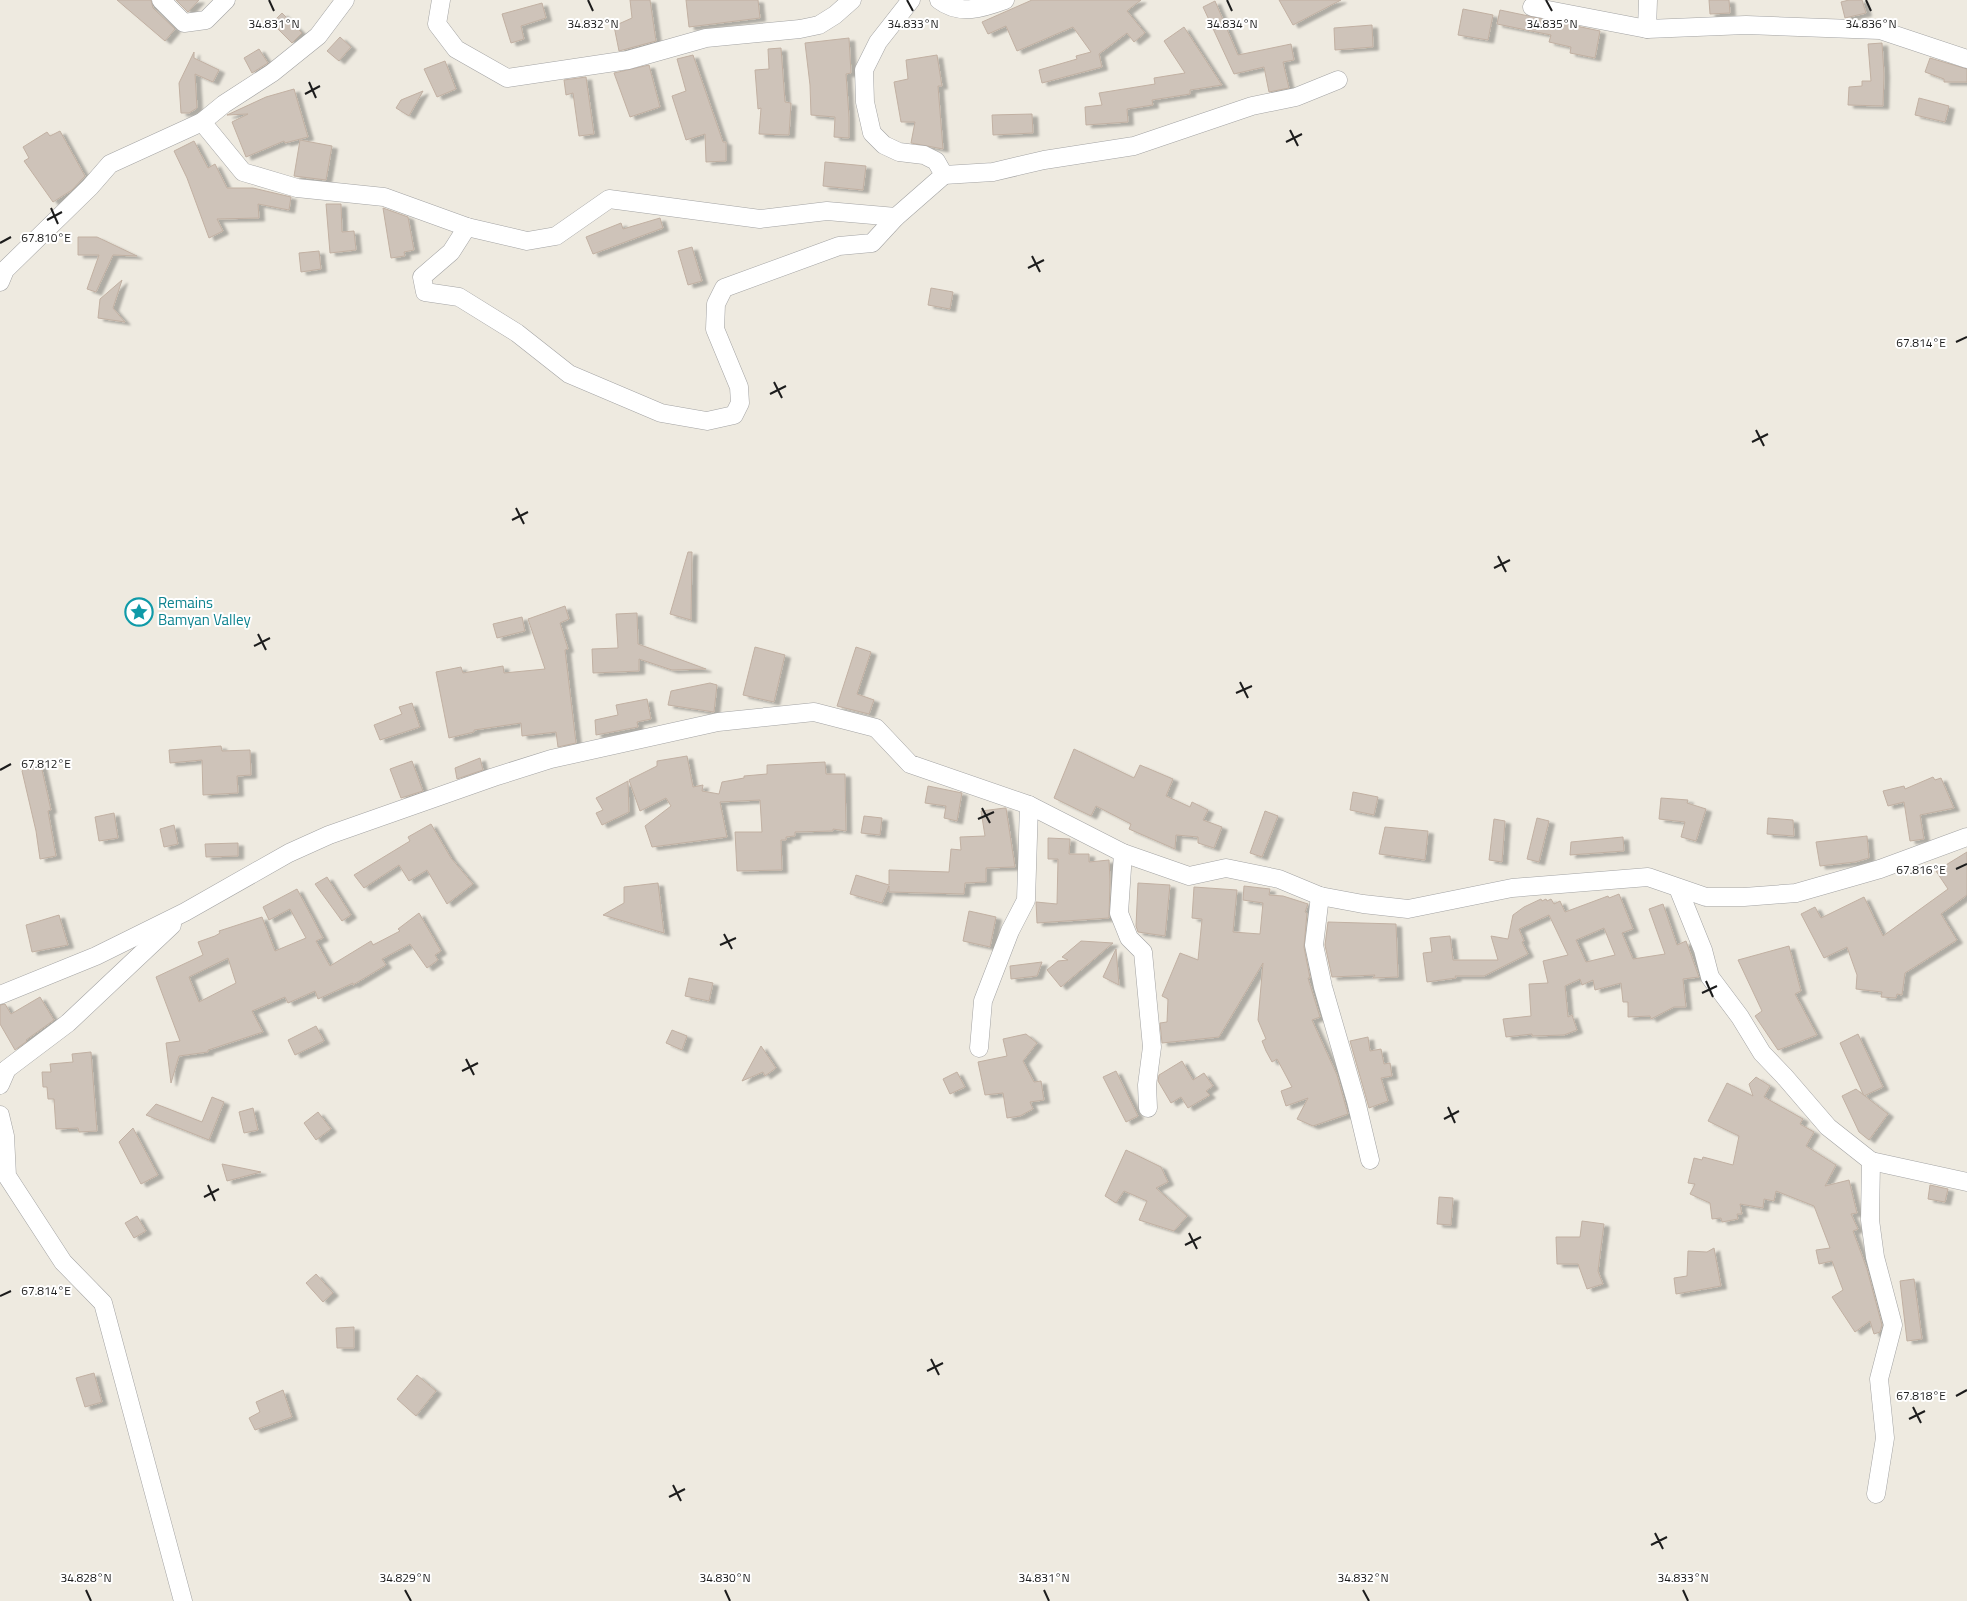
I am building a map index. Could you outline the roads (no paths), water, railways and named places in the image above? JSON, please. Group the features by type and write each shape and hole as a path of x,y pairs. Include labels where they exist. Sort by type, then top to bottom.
{"street":[{"path":"161,0 184,23 206,20 226,0"},
{"path":"0,282 5,270 90,187 110,164 202,122 224,104 272,73 318,36 345,0"},
{"path":"441,0 437,24 456,49 507,78 628,60 706,38 819,25 835,15 852,0"},
{"path":"911,0 878,42 864,70 865,102 872,133 884,145 899,152 924,155 936,161 944,176"},
{"path":"939,0 947,6 970,10 1005,0"},
{"path":"1647,29 1648,0"},
{"path":"1532,7 1647,29 1746,25 1880,30 1967,59"},
{"path":"467,227 451,252 422,277 425,292 459,297 517,333 568,374 661,413 707,421 734,415 740,403 739,387 716,329 716,304 724,288 839,246 872,243 896,217 944,176 994,172 1044,160 1134,146 1252,106 1296,97 1338,80"},
{"path":"202,122 243,172 297,188 384,196 467,227 527,241 556,236 609,199 760,219 827,211 896,217"},
{"path":"0,995 96,956 185,912 289,853 329,835 551,759 718,722 814,712 876,728 910,764 1029,805 1123,853 1189,876 1226,868 1279,879 1320,896 1363,904 1408,909 1512,888 1648,877 1706,896 1744,898 1796,893 1880,869 1967,837"},
{"path":"979,1048 983,1001 1010,931 1026,900 1029,805"},
{"path":"1123,853 1119,913 1130,938 1143,952 1152,1047 1147,1085 1148,1108"},
{"path":"1678,888 1703,950 1710,977 1740,1017 1762,1053 1828,1127 1871,1161 1967,1182"},
{"path":"1320,896 1314,945 1323,987 1356,1102 1370,1160"},
{"path":"0,1085 7,1069 68,1023 185,912"},
{"path":"0,1115 6,1136 7,1176 63,1262 104,1303 183,1601"},
{"path":"1871,1161 1870,1220 1875,1257 1893,1325 1879,1379 1885,1438 1876,1494"}],"place":[{"name":"Remains Bamyan Valley","path":"139,612"}]}
